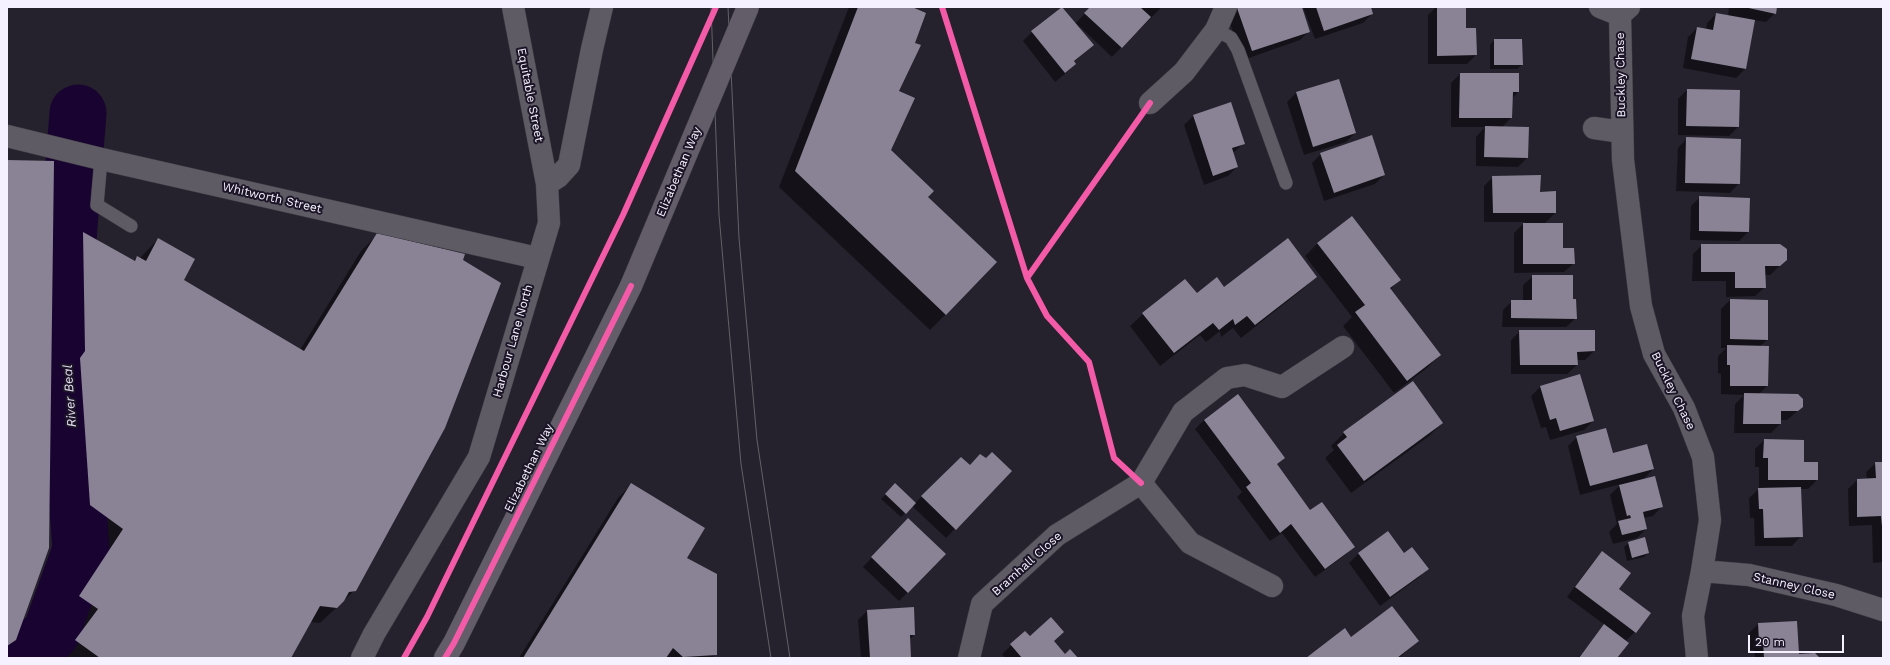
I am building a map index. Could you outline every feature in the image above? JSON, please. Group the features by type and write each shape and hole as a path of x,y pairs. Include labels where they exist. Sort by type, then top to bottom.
{"main road":[{"name":"Elizabethan Way","path":"445,658 454,643 631,286 748,7"}],"street":[{"name":"Equitable Street","path":"513,7 547,184"},
{"path":"547,184 558,177 569,165 602,7"},
{"path":"1150,103 1184,72 1216,30 1226,7"},
{"path":"1600,7 1624,11"},
{"name":"Buckley Chase","path":"1624,11 1623,160 1641,306 1654,354 1684,408 1703,457 1710,520 1693,616 1697,658"},
{"path":"1594,128 1622,132"},
{"name":"Whitworth Street","path":"7,136 96,158 537,258"},
{"name":"Harbour Lane North","path":"362,658 374,634 479,457 537,258 549,223 547,184"},
{"name":"Bramhall Close","path":"969,658 982,604 1058,535 1141,483 1183,412 1227,378 1245,375 1282,387 1343,347"},
{"path":"1141,483 1190,543 1272,586"},
{"name":"Stanney Close","path":"1702,571 1749,575 1836,595 1883,610"}],"lane":[{"path":"1216,30 1231,38 1238,50 1286,183"},
{"path":"96,158 97,206 131,226"}],"building":[{"path":"858,7 912,7 926,13 915,43 921,45 899,91 915,98 891,150 934,191 928,197 997,262 946,315 795,171"},
{"path":"1062,7 1094,45 1074,61 1076,64 1065,73 1031,31"},
{"path":"1090,7 1140,7 1151,17 1122,48 1084,13"},
{"path":"1302,7 1310,32 1252,51 1237,8"},
{"path":"1316,7 1371,7 1373,14 1324,31"},
{"path":"1437,7 1466,7 1466,28 1476,28 1477,55 1437,56"},
{"path":"1744,7 1777,7 1776,14"},
{"path":"1716,13 1755,20 1746,69 1691,59 1697,27 1713,30"},
{"path":"1494,39 1522,39 1523,65 1494,65"},
{"path":"1460,73 1519,73 1519,92 1513,92 1512,118 1459,118"},
{"path":"1339,79 1356,133 1313,147 1296,92"},
{"path":"1687,89 1740,90 1739,127 1686,126"},
{"path":"1231,102 1245,144 1232,148 1238,167 1213,176 1193,115"},
{"path":"1485,126 1529,127 1528,158 1484,157"},
{"path":"1372,135 1385,175 1334,193 1320,153"},
{"path":"1686,137 1741,139 1740,184 1685,183"},
{"path":"7,160 54,161 49,548 16,640 7,646"},
{"path":"1541,175 1540,192 1556,191 1556,213 1493,213 1492,176"},
{"path":"1699,196 1750,198 1749,232 1699,231"},
{"path":"1352,216 1401,280 1390,288 1441,355 1407,381 1355,312 1365,305 1317,243"},
{"path":"1523,223 1563,223 1563,248 1574,248 1575,264 1523,264"},
{"path":"83,232 135,261 137,256 146,261 158,238 195,259 184,280 304,351 377,233 465,254 463,260 501,283 445,428 356,591 349,592 344,601 337,608 320,606 291,658 100,658 75,640 98,609 79,596 123,529 90,505 80,358 85,351"},
{"path":"1288,238 1317,277 1255,325 1247,316 1235,325 1233,319 1219,330 1213,323 1174,353 1142,313 1185,279 1197,293 1217,277 1224,287"},
{"path":"1701,244 1780,244 1787,249 1787,260 1780,266 1765,266 1766,288 1735,288 1735,272 1701,272"},
{"path":"1532,275 1573,275 1573,299 1576,299 1577,319 1511,318 1511,300 1532,300"},
{"path":"1730,299 1768,300 1768,340 1730,339"},
{"path":"1519,330 1595,330 1595,351 1577,352 1578,365 1520,365"},
{"path":"1727,345 1769,346 1768,386 1730,386 1730,365 1727,365"},
{"path":"1580,374 1594,421 1560,431 1556,418 1550,420 1540,386"},
{"path":"1413,381 1443,423 1364,481 1337,445 1347,437 1343,432"},
{"path":"1744,393 1798,394 1803,399 1803,407 1798,411 1781,411 1781,424 1743,424"},
{"path":"1238,394 1285,458 1277,464 1310,510 1322,502 1355,547 1325,569 1291,524 1280,533 1246,487 1251,483 1204,420"},
{"path":"1606,428 1613,453 1647,444 1654,469 1590,486 1576,436"},
{"path":"1764,439 1804,440 1804,462 1818,462 1818,480 1768,480 1768,458 1763,458"},
{"path":"992,452 1012,471 956,530 921,496 961,457 970,465 980,454 986,458"},
{"path":"1875,462 1883,462 1883,537 1881,516 1857,517 1857,479 1876,478"},
{"path":"1655,476 1663,507 1643,512 1647,529 1622,535 1618,521 1631,518 1630,515 1627,516 1619,485"},
{"path":"631,483 705,528 687,558 717,574 717,655 683,657 673,648 666,658 523,658"},
{"path":"895,483 916,503 906,514 885,494"},
{"path":"1801,487 1803,537 1764,538 1763,509 1759,509 1758,488"},
{"path":"908,518 946,554 908,593 871,557"},
{"path":"1388,531 1404,553 1412,547 1429,569 1390,597 1358,553"},
{"path":"1645,537 1649,553 1632,558 1628,542"},
{"path":"1602,551 1631,573 1619,589 1651,613 1636,633 1575,587"},
{"path":"1392,606 1419,641 1397,658 1306,658 1345,628 1351,637"},
{"path":"914,607 915,635 910,635 911,658 870,658 867,610"},
{"path":"1051,617 1064,632 1054,641 1065,654 1070,649 1078,658 1022,658 1010,644 1025,631 1030,636"},
{"path":"1797,621 1799,654 1815,653 1820,658 1764,658 1763,641 1759,641 1758,623"},
{"path":"1604,624 1629,643 1617,658 1579,658"}],"waterway":[{"name":"River Beal","path":"19,658 36,647 51,633 81,550 63,303 78,113"}],"tram line":[{"path":"711,7 719,215 741,464 771,658"},
{"path":"728,7 739,238 757,440 790,658"}],"cycle path":[{"path":"404,658 427,617 623,215 716,7"},
{"path":"942,7 1027,278"},
{"path":"1141,483 1114,458 1089,362 1047,316 1027,278 1150,103"},
{"path":"445,658 454,643 631,286"}]}
